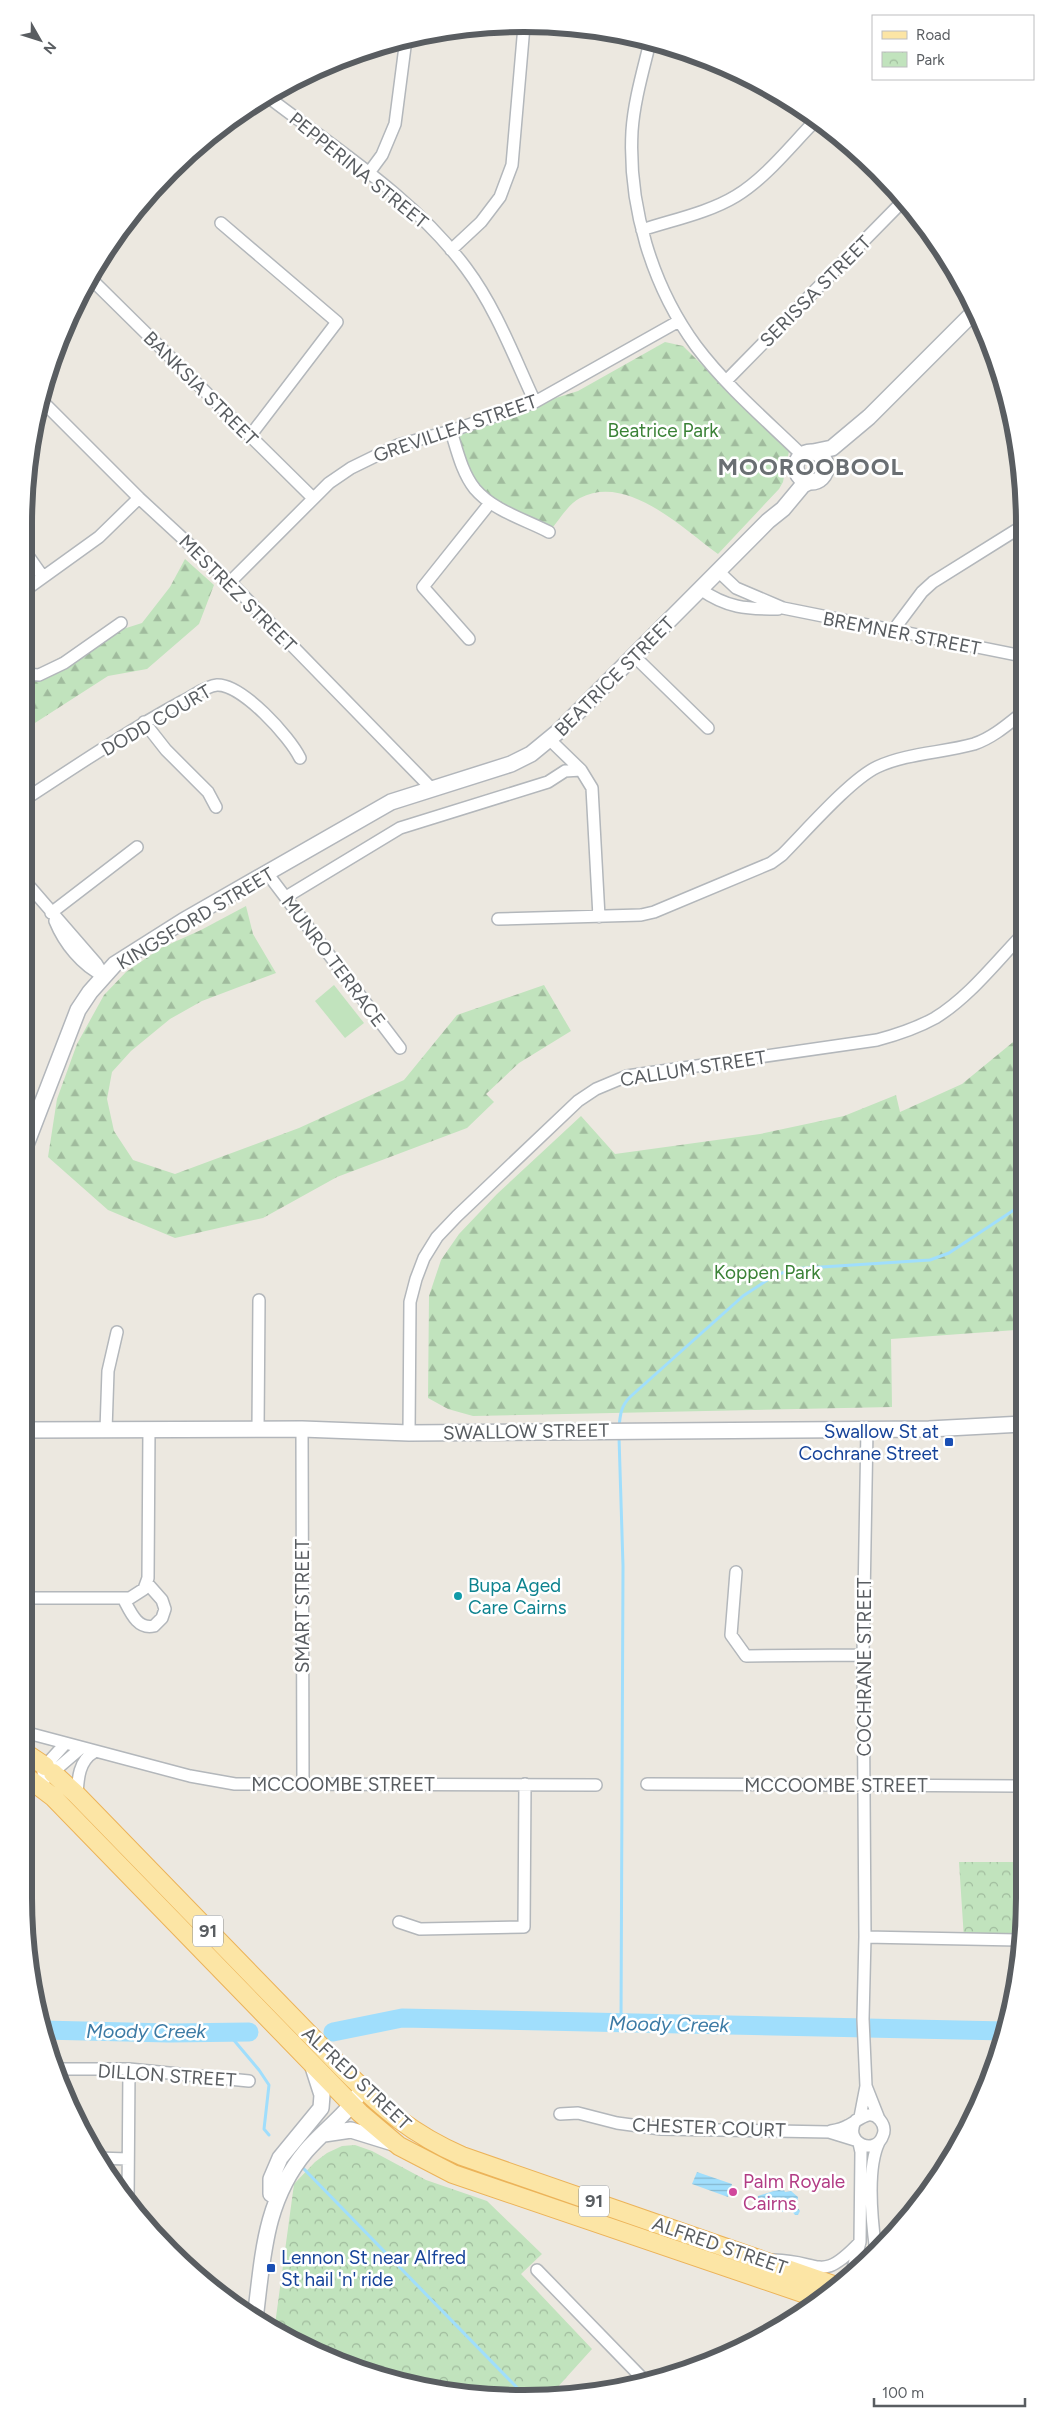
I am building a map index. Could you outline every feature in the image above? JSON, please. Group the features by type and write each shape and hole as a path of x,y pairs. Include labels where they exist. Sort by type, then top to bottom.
{"main road":[{"name":"91","path":"32,1758 49,1770"},
{"name":"ALFRED STREET","path":"49,1770 76,1794 362,2089 400,2122 424,2138 454,2153 830,2284"},
{"name":"91","path":"32,1781 38,1785"},
{"name":"ALFRED STREET","path":"38,1785 310,2059 350,2102 385,2136 399,2146 453,2174 813,2297"}],"street":[{"path":"452,250 480,222 500,197 512,166 523,32"},
{"path":"368,174 382,155 395,124 405,47"},
{"path":"648,48 641,77 632,131 635,195 642,230 651,259 679,321 697,347 726,381 804,458"},
{"name":"PEPPERINA STREET","path":"274,101 419,216 452,250 482,291 535,402"},
{"path":"642,230 718,205 735,196 766,170 811,125"},
{"name":"SERISSA STREET","path":"726,381 899,205"},
{"path":"221,223 337,322 250,436"},
{"name":"BANKSIA STREET","path":"95,284 313,498"},
{"path":"804,458 832,448 869,417 970,316"},
{"name":"GREVILLEA STREET","path":"230,582 329,483 372,456 535,402 679,321"},
{"name":"MESTREZ STREET","path":"47,407 140,498 230,582 432,789"},
{"path":"825,466 828,460 851,442 869,417"},
{"path":"451,431 467,476 474,488 490,503 549,532"},
{"path":"804,458 822,456 825,466"},
{"path":"804,458 802,479 811,481"},
{"name":"BEATRICE STREET","path":"768,521 786,494 804,458"},
{"name":"BEATRICE STREET","path":"432,789 511,764 531,754 550,740 768,521 783,509 803,485 820,478 825,466"},
{"path":"32,585 99,537 140,498"},
{"path":"469,639 423,587 490,503"},
{"path":"892,632 922,592 933,582 1016,530"},
{"path":"32,561 44,577"},
{"name":"BREMNER STREET","path":"718,571 736,588 783,608 892,632 1016,655"},
{"name":"BREMNER STREET","path":"700,589 725,604 744,608 783,608"},
{"path":"32,675 40,676 64,663 121,623"},
{"path":"634,656 708,728"},
{"name":"DODD COURT","path":"32,795 144,722 214,685 231,687 246,698 290,742 300,758"},
{"path":"498,919 599,917 654,912 759,869 782,855 859,779 876,768 897,759 975,744 992,736 1016,718"},
{"path":"144,722 166,750 208,792 216,807"},
{"path":"550,740 588,779 594,800 599,917"},
{"name":"KINGSFORD STREET","path":"286,897 400,828 548,782 565,771 580,770"},
{"name":"KINGSFORD STREET","path":"32,1128 69,1029 90,992 104,976 132,952 391,802 432,789"},
{"path":"51,913 136,847"},
{"name":"MUNRO TERRACE","path":"267,873 400,1048"},
{"path":"32,890 51,913 59,931 80,959 90,970 104,976"},
{"name":"CALLUM STREET","path":"409,1432 410,1302 424,1258 437,1237 457,1216 578,1102 596,1089 626,1076 852,1044 896,1035 950,1008 1016,941"},
{"path":"258,1300 258,1429"},
{"path":"106,1430 108,1371 117,1332"},
{"name":"SWALLOW STREET","path":"32,1430 302,1429 409,1432 641,1429 929,1429 1016,1424"},
{"path":"32,1598 122,1598 138,1594 147,1584 149,1429"},
{"name":"SMART STREET","path":"302,1429 303,1783"},
{"name":"COCHRANE STREET","path":"866,1429 863,1655 865,1937 863,2044 866,2086 879,2119"},
{"path":"736,1572 731,1635 746,1656 863,1655"},
{"path":"122,1598 139,1623 143,1626 154,1626 162,1618 165,1609 162,1600 147,1584"},
{"name":"MCCOOMBE STREET","path":"32,1734 94,1752 216,1782 235,1784 596,1785"},
{"path":"38,1785 65,1744"},
{"path":"49,1770 81,1748"},
{"path":"76,1794 81,1767 88,1755 94,1752"},
{"path":"399,1922 420,1929 524,1927 525,1784"},
{"name":"MCCOOMBE STREET","path":"648,1784 1016,1786"},
{"path":"865,1937 1014,1940"},
{"path":"256,2311 266,2215 273,2174 280,2158 321,2108 322,2095 310,2059"},
{"name":"DILLON STREET","path":"63,2069 129,2069 249,2081"},
{"path":"128,2190 129,2069"},
{"name":"COCHRANE STREET","path":"858,2118 866,2086"},
{"path":"266,2228 276,2201 294,2167 362,2089"},
{"path":"270,2194 291,2155 350,2102"},
{"name":"CHESTER COURT","path":"560,2114 578,2113 617,2123 661,2129 829,2132"},
{"path":"829,2132 850,2125 858,2118 870,2115 879,2119 884,2133 873,2155 871,2247"},
{"path":"854,2264 860,2242 861,2152 852,2130 858,2118"},
{"path":"324,2134 351,2130 399,2146"},
{"path":"829,2132 869,2146 878,2142"},
{"path":"107,2158 128,2159"},
{"path":"873,2228 875,2243"},
{"path":"763,2259 796,2260 814,2267 828,2268 846,2257 860,2242"},
{"path":"537,2270 641,2376"}],"green space":[{"name":"Beatrice Park","path":"665,342 683,346 789,451 783,482 779,489 718,554 671,518 653,507 635,498 616,493 598,492 580,498 567,509 549,532 490,503 467,476 447,432 578,391"},
{"path":"185,559 214,585 199,624 147,669 108,676 32,725 32,673 98,637 142,623 170,587"},
{"path":"246,906 253,934 276,973 202,1001 170,1019 131,1051 112,1072 107,1099 114,1131 133,1160 175,1174 299,1128 404,1080 457,1015 544,985 571,1031 519,1063 486,1094 494,1102 467,1128 337,1177 263,1218 175,1238 108,1210 48,1157 57,1099 77,1044 104,995 126,972 161,948 201,930"},
{"path":"334,985 364,1023 345,1038 315,1001"},
{"name":"Koppen Park","path":"1016,1040 1016,1330 891,1339 892,1407 473,1416 448,1409 428,1398 429,1296 441,1260 459,1234 497,1194 581,1116 615,1154 760,1134 844,1116 896,1095 900,1112 962,1084"},
{"path":"959,1862 1016,1862 1014,1940 964,1939"},
{"path":"355,2145 372,2151 426,2180 487,2201 542,2254 521,2274 592,2349 556,2389 492,2389 460,2386 397,2374 336,2353 275,2323 294,2184 315,2162 327,2153 342,2146"}],"water":[{"path":"697,2172 732,2184 728,2197 692,2184"},
{"path":"783,2188 785,2192 791,2191 798,2197 797,2207 800,2211 798,2215 795,2215 792,2211 779,2212 756,2205 758,2196"}],"waterway":[{"path":"619,1428 622,1411 630,1397 743,1296 769,1279 791,1269 930,1260 949,1253 1016,1209"},
{"path":"619,1437 623,1566 621,2022"},
{"name":"Moody Creek","path":"333,2032 402,2018 998,2031"},
{"name":"Moody Creek","path":"50,2030 169,2033 249,2032"},
{"path":"227,2032 269,2085 264,2129 269,2135"},
{"path":"304,2169 519,2390"}],"place":[{"name":"Swallow St at Cochrane Street","path":"949,1442"},
{"name":"Bupa Aged Care Cairns","path":"458,1596"},
{"name":"Palm Royale Cairns","path":"733,2192"},
{"name":"Lennon St near Alfred St hail 'n' ride","path":"271,2268"}],"district":[{"name":"MOOROOBOOL","path":"811,467"}]}
